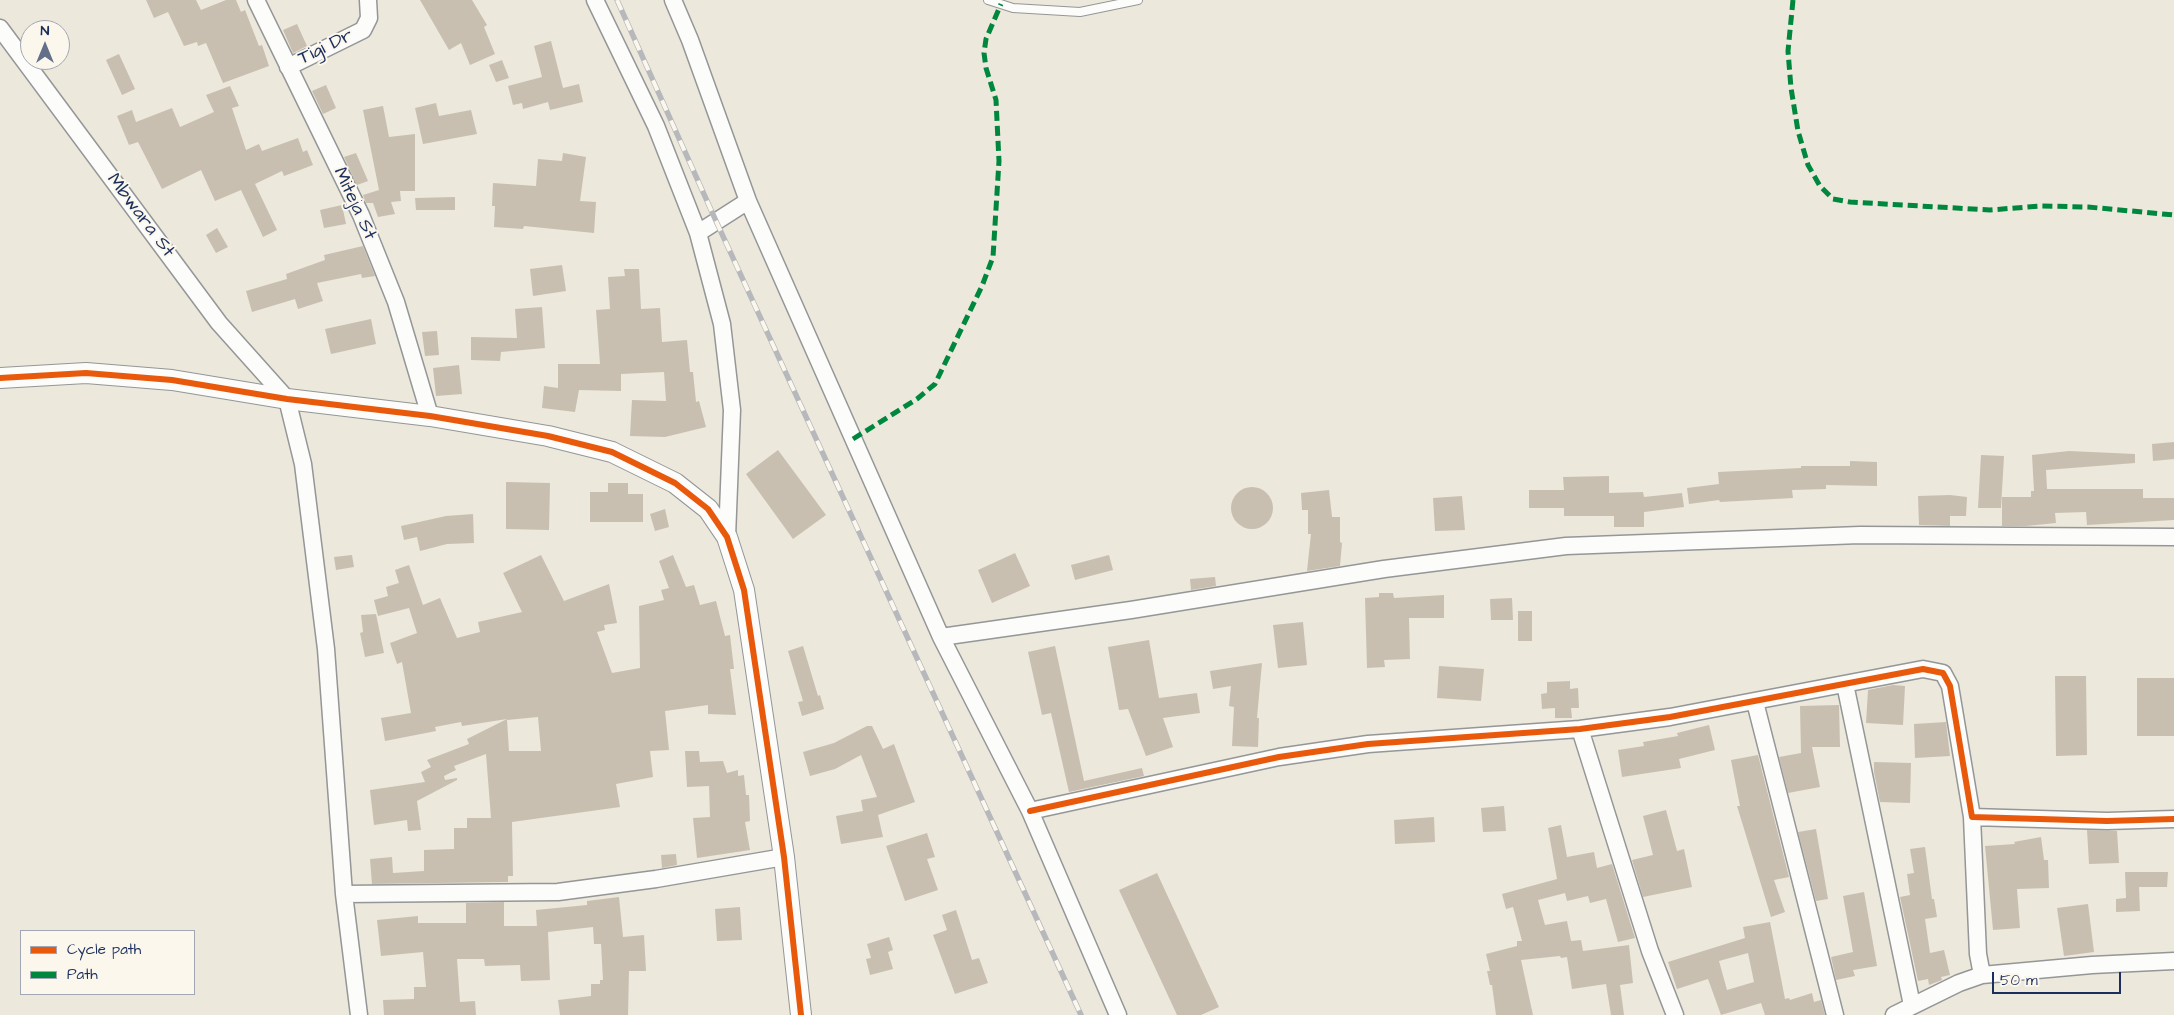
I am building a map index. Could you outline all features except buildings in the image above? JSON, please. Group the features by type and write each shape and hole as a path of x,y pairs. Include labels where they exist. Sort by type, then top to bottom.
{"street":[{"name":"Miteja St","path":"256,0 361,215 396,302 430,416"},
{"name":"Tigi Dr","path":"288,67 362,30 369,18 368,0"},
{"path":"595,0 656,126 698,233 722,324 732,410 727,537"},
{"path":"674,0 748,201 941,637 1030,811 1118,1015"},
{"name":"Mbwara St","path":"0,28 219,323 287,399"},
{"path":"698,233 748,201"},
{"path":"0,378 86,373 172,380 287,399 430,416 548,436 612,452 675,483 708,509 727,537 744,590 784,857 801,1015"},
{"path":"287,399 303,464 326,649 344,894 359,1015"},
{"path":"941,637 1131,610 1384,568 1566,546 1860,534 2174,537"},
{"path":"1030,811 1279,757 1368,744 1580,729 1670,717 1923,669 1943,673 1950,686 1972,817 1978,954 1982,975"},
{"path":"1844,684 1912,1005"},
{"path":"1755,702 1835,1015"},
{"path":"1580,729 1650,951 1675,1015"},
{"path":"1972,817 2108,821 2174,819"},
{"path":"344,894 558,892 656,879 784,857"},
{"path":"1894,1015 1959,983 1982,975 2092,965 2174,961"}],"lane":[{"path":"988,0 1014,8 1080,12 1138,0"}],"railway":[{"path":"617,0 716,221 1081,1015"}],"marked path":[{"path":"1793,0 1788,51 1791,88 1798,131 1808,165 1820,186 1833,199 1850,202 1990,210 2040,206 2088,207 2174,215"},
{"path":"853,439 917,399 935,384 982,286 993,257 999,161 996,100 986,68 984,53 986,39 1001,4"}],"cycle path":[{"path":"0,378 86,373 172,380 287,399 430,416 548,436 612,452 675,483 708,509 727,537 744,590 784,857 801,1015"},
{"path":"1030,811 1279,757 1368,744 1580,729 1670,717 1923,669 1943,673 1950,686 1972,817 2107,821 2174,819"}]}
